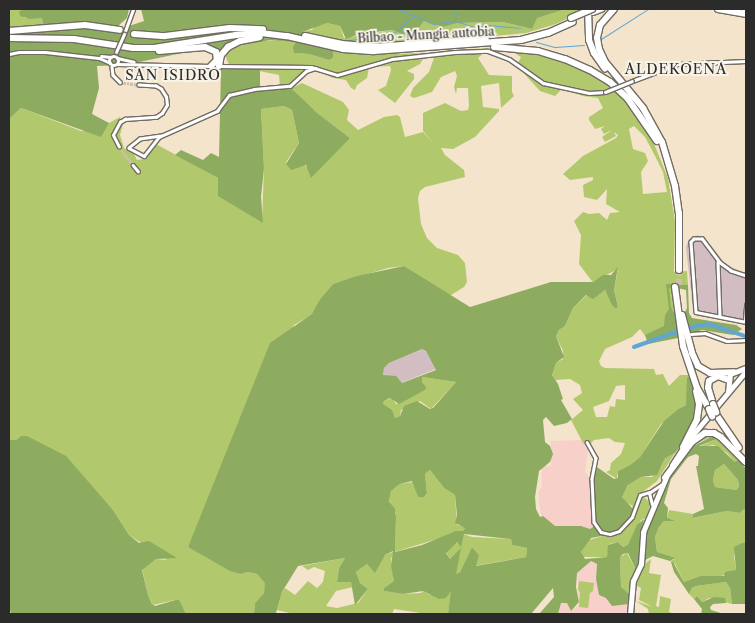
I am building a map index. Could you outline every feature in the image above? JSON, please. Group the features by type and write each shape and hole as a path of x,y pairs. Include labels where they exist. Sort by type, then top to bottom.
{"highway":[{"name":"Bilbao - Mungia autobia","path":"9,36 74,39 133,48 168,47 230,36 261,33 286,36 360,51 463,46 521,40 548,33 591,10 601,9"},
{"path":"591,10 587,29 594,53 642,113 657,141 666,165 674,199 677,270 679,212 668,159 660,138 648,116 605,62 599,49 597,38 600,25 605,16 614,9"},
{"path":"718,9 746,14"},
{"path":"728,9 746,14"},
{"name":"Bilbao - Mungia autobia","path":"9,36 78,36 154,44 226,32 263,30 342,44 374,47 520,36 543,31 572,20"},
{"path":"9,31 80,25 123,33"},
{"path":"134,34 165,36 230,28 263,30"},
{"path":"212,66 219,62 223,51 228,47 250,38 275,37 314,43"},
{"path":"463,46 508,47 538,52 566,59 590,70 610,82 628,99 657,141"},
{"path":"133,48 168,52 205,47 216,52 219,62 228,66"},
{"path":"623,90 646,117 668,159"},
{"path":"683,447 695,425 699,410 698,399 684,346 677,287 688,350 700,385 713,410 746,462"},
{"path":"680,311 692,353 698,366 710,373 734,372"},
{"path":"684,346 697,388 737,449"},
{"path":"713,410 708,388 709,381 718,376 729,380"},
{"path":"664,481 692,442 705,433 718,434 746,457"}],"main road":[{"path":"728,393 729,375 746,370"},
{"path":"630,614 633,581 641,564 641,538 656,496 683,447 746,370"},
{"path":"734,372 738,375 738,380"},
{"path":"729,380 734,383 738,380"}],"street":[{"path":"120,82 113,75 111,65 134,9"},
{"path":"128,26 134,34"},
{"path":"123,33 134,34"},
{"path":"9,54 34,51 114,57 149,66"},
{"path":"228,66 316,68 334,74 342,74 392,59 455,52 488,51 509,59 536,80 548,85 590,93 605,92 677,64 746,61"},
{"path":"76,55 103,59 111,65 212,66"},
{"path":"114,57 117,64"},
{"path":"161,136 144,156 129,148 140,139 161,136 217,111 229,94 254,89 290,86 306,71 316,68"},
{"path":"119,147 113,135 120,122 126,119 156,117 162,113 167,105 165,94 159,87 139,85"},
{"path":"133,165 138,171"},
{"path":"746,276 730,270 718,260 702,239 694,238 691,242 695,310 699,314 746,322 746,305"},
{"path":"718,260 720,317"},
{"path":"691,334 709,334 723,340 746,340"},
{"path":"587,442 596,458 592,479 594,522 601,532 606,534 613,533 628,522 642,493 650,492 664,481"},
{"path":"650,492 656,496"},
{"path":"650,492 649,496 652,506"},
{"path":"639,497 656,496"}],"shaded area":[{"path":"698,235 709,243 726,265 746,273 746,323 698,316 693,311 686,247 689,239"},
{"path":"422,349 426,351 436,369 401,383 383,375 384,368 389,363"},
{"path":"583,440 588,450 585,472 590,478 595,526 592,529 555,527 541,515 538,493 542,486 541,467 551,466 551,441"},
{"path":"591,561 597,564 596,579 599,595 629,604 628,614 558,614 561,603 567,603 571,611 579,605 577,573"}],"green space":[{"path":"9,9 22,9 20,11 24,18 42,18 43,25 22,30 9,29"},
{"path":"22,9 129,9 127,18 118,26 123,28 144,21 141,9 566,9 537,18 532,29 503,22 458,23 443,27 424,21 414,35 407,36 392,30 359,34 346,39 340,26 327,23 302,32 334,49 333,58 329,60 309,54 294,53 293,47 296,42 270,40 237,46 225,55 206,48 125,65 97,66 99,88 92,114 109,123 101,137 21,108 9,119 9,29 43,25 42,18 30,19 20,16 19,12"},
{"path":"566,9 583,9 583,11 556,24 526,33 405,44 391,54 427,53 420,64 407,71 414,74 414,79 395,103 378,90 386,86 391,70 390,66 369,67 367,78 357,85 355,90 351,88 346,80 333,78 313,69 309,70 293,85 292,88 302,83 343,102 349,110 347,120 358,130 384,117 397,115 400,117 405,137 423,132 434,144 423,131 423,113 445,103 461,111 468,110 469,106 468,88 457,88 456,94 454,87 457,76 455,71 441,77 432,92 414,98 410,96 413,88 429,72 434,58 441,51 489,48 478,58 489,75 512,76 512,92 514,96 501,108 499,83 481,86 483,107 499,109 499,111 475,137 453,149 441,148 445,155 464,170 465,177 425,187 420,191 418,198 421,224 427,238 437,248 458,255 465,263 467,282 464,287 451,295 446,294 404,266 388,268 333,284 320,299 313,314 294,325 188,547 241,574 248,572 257,574 266,583 264,593 255,603 254,614 186,614 179,599 153,605 148,595 142,568 156,559 167,560 129,535 113,510 90,485 21,436 16,440 9,440 9,119 21,108 81,131 104,130 109,123 120,117 123,124 120,135 124,148 134,154 137,160 144,159 156,144 218,178 262,222 264,168 261,109 284,106 292,110 299,143 286,162 290,169 304,165 308,168 350,138 308,106 292,89 280,87 279,75 229,65 225,55 232,48 257,41 287,40 297,42 294,53 309,54 329,60 333,58 334,49 301,31 312,30 315,26 327,23 340,26 344,38 392,30 407,36 414,35 424,21 443,27 458,23 503,22 532,29 536,18"},
{"path":"508,49 544,56 583,69 604,80 629,103 650,134 668,178 675,221 674,272 687,271 688,285 674,285 676,314 657,334 646,337 640,329 632,337 605,349 599,361 601,366 605,368 654,369 656,375 663,374 669,386 680,375 688,375 688,400 686,405 678,409 661,424 640,457 618,471 617,479 606,472 610,470 611,463 621,454 625,443 615,442 609,438 594,440 588,446 583,443 571,420 583,410 573,399 582,393 580,385 570,379 555,380 552,374 556,363 563,359 563,351 556,336 559,330 565,326 573,308 587,295 593,298 605,290 614,307 618,307 614,290 618,269 593,282 591,280 579,264 581,235 574,221 583,212 589,214 599,213 607,220 610,213 620,212 606,204 607,189 597,200 584,197 583,185 593,180 593,177 570,180 563,174 583,156 616,138 618,135 614,132 616,136 605,142 602,137 612,130 604,134 601,129 605,126 595,129 589,120 589,117 603,108 598,98 583,96 562,89 555,96 540,91 519,68 518,63 521,57","holes":["634,126 645,137 652,150 663,172 667,192 643,194 641,172 648,161 645,153 633,149 629,129","625,385 625,400 616,399 615,407 610,406 607,417 596,417 593,407 609,401 616,386"]},
{"path":"229,65 260,68 260,90 291,88 316,112 350,138 311,178 306,165 291,170 286,164 299,143 292,110 284,106 261,109 264,168 261,197 263,223 218,196 218,178 175,155 181,150 203,160 211,153 219,157 221,69"},
{"path":"404,266 470,307 551,282 593,282 603,275 611,275 618,267 614,290 618,307 615,308 612,305 605,290 593,299 586,295 573,308 565,326 559,330 556,336 564,357 556,363 552,375 558,384 563,399 561,400 572,419 567,423 554,426 546,417 543,420 545,442 550,446 553,454 550,462 539,471 535,497 536,509 540,517 543,516 555,526 581,526 590,529 593,527 590,483 597,467 614,479 618,478 618,471 640,457 664,421 686,405 687,378 690,375 695,395 697,416 689,435 675,453 665,458 657,475 641,477 628,485 622,497 634,510 627,522 612,534 591,538 581,552 585,559 607,557 608,545 618,542 623,547 628,545 637,525 644,519 636,570 628,553 620,557 621,587 631,596 629,604 612,606 606,598 599,595 596,579 597,564 591,561 577,573 576,587 579,602 571,611 567,603 561,603 558,614 539,614 554,597 553,588 531,614 448,613 451,591 446,598 439,599 423,591 403,594 384,591 384,588 394,581 391,566 393,551 385,555 375,573 367,564 356,572 360,583 368,589 355,605 351,582 337,582 339,568 345,558 298,566 282,592 276,613 254,614 255,603 264,593 265,583 257,574 248,572 241,574 230,571 188,547 270,343 312,314 320,299 333,284 357,276","holes":["422,349 426,351 436,370 402,383 396,376 383,375 384,368 389,363","422,377 456,382 433,408 430,409 417,401 404,406 400,416 395,418 392,410 383,404 384,401 390,398 399,404 425,390 427,388 422,382","430,470 444,488 455,495 457,515 455,523 465,528 463,531 456,531 422,545 395,552 396,517 395,509 389,501 391,491 400,484 412,481 418,497 424,497 427,493 425,474","464,534 511,539 512,545 527,548 526,557 476,566 479,555 472,547 460,572 456,574 461,548 450,559 446,553 457,542 461,547"]},
{"path":"666,284 688,285 689,313 692,318 736,325 742,329 733,335 702,330 688,334 684,314 687,308 686,290 673,287 669,289 671,307 675,315 681,353 678,338 648,344 645,335 664,326 665,315 669,309"},
{"path":"422,377 456,382 431,409 420,401 401,410 400,416 395,418 383,404 384,401 392,398 396,404 425,390 427,388 422,382"},
{"path":"716,435 746,467 735,462 727,453 714,445 699,447 714,440 709,438 694,444 664,487 667,478 700,436"},
{"path":"21,436 27,436 66,456 113,510 129,535 139,543 149,541 177,558 156,559 142,570 152,604 155,606 179,599 186,614 11,614 9,606 9,440 16,440"},
{"path":"713,436 716,438 714,440 699,446 718,446 735,462 739,460 746,467 746,511 744,509 740,513 727,511 692,518 693,514 704,509 696,466 698,466 699,456 696,454 688,457 671,479 664,503 668,508 667,518 675,521 664,521 655,537 657,552 675,558 670,561 653,556 643,561 644,535 672,471 688,449","holes":["724,464 738,480 739,487 736,490 715,487 713,481 715,470"]},
{"path":"675,453 657,481 640,494 651,503 646,518 641,520 629,545 623,547 618,542 609,544 607,557 582,557 581,552 589,540 613,533 633,506 625,502 622,496 629,484 641,477 652,477 661,467 665,457"},
{"path":"724,464 738,480 739,487 736,490 715,487 713,481 715,470"},
{"path":"430,470 444,488 455,495 457,525 465,527 464,531 394,552 391,559 394,581 384,588 384,591 403,594 421,593 423,591 430,595 452,590 448,612 458,614 427,614 394,609 392,614 294,614 277,610 285,588 295,595 308,581 317,588 323,582 325,571 314,567 308,570 302,566 345,558 339,568 337,582 350,581 353,587 336,591 326,606 337,608 358,603 368,589 360,583 356,572 367,564 372,569 385,555 395,551 396,513 389,500 391,491 400,484 413,482 418,497 424,497 427,493 425,474"},
{"path":"744,509 746,511 746,543 737,546 734,556 736,570 719,577 701,577 684,582 675,564 670,561 675,559 657,552 655,537 664,521 670,521 667,518 669,510 693,514 692,518 727,511 740,513"},
{"path":"463,534 472,537 511,539 512,545 527,548 526,557 474,566 479,555 472,547 460,572 455,575 460,551 450,559 446,552 456,542 461,545"},
{"path":"746,543 746,604 732,604 730,588 726,582 696,586 692,588 689,594 674,572 671,562 673,562 684,582 701,576 724,576 725,572 736,570 734,547"},
{"path":"627,553 636,570 631,596 623,591 621,586 620,557"},
{"path":"651,559 649,573 661,575 656,606 659,607 660,596 671,599 669,612 674,614 649,614 648,609 636,601 653,607 639,600 641,588 636,585 645,564"},
{"path":"579,581 594,583 593,591 590,593 588,608 579,607"},
{"path":"726,582 730,588 732,604 709,598 702,602 697,596 694,599 689,594 692,588 696,586"},
{"path":"697,596 702,602 714,597 725,598 726,603 713,604 710,607 711,610 724,614 701,614 702,609 694,599"}],"waterway":[{"path":"398,9 433,24 455,21 475,27 487,25 520,28"},
{"path":"601,39 648,9"},
{"path":"455,20 456,11"},
{"path":"350,40 388,35 399,30 407,20 412,18"},
{"path":"536,42 555,47 584,45"},
{"path":"686,328 708,324 746,336"},
{"path":"634,347 679,331"}],"tunnel":[{"path":"120,82 139,85"},
{"path":"119,147 133,165"},
{"path":"679,270 679,288"}],"district":[{"name":"ALDEKOENA","path":"676,69"},
{"name":"SAN ISIDRO","path":"173,75"}]}
